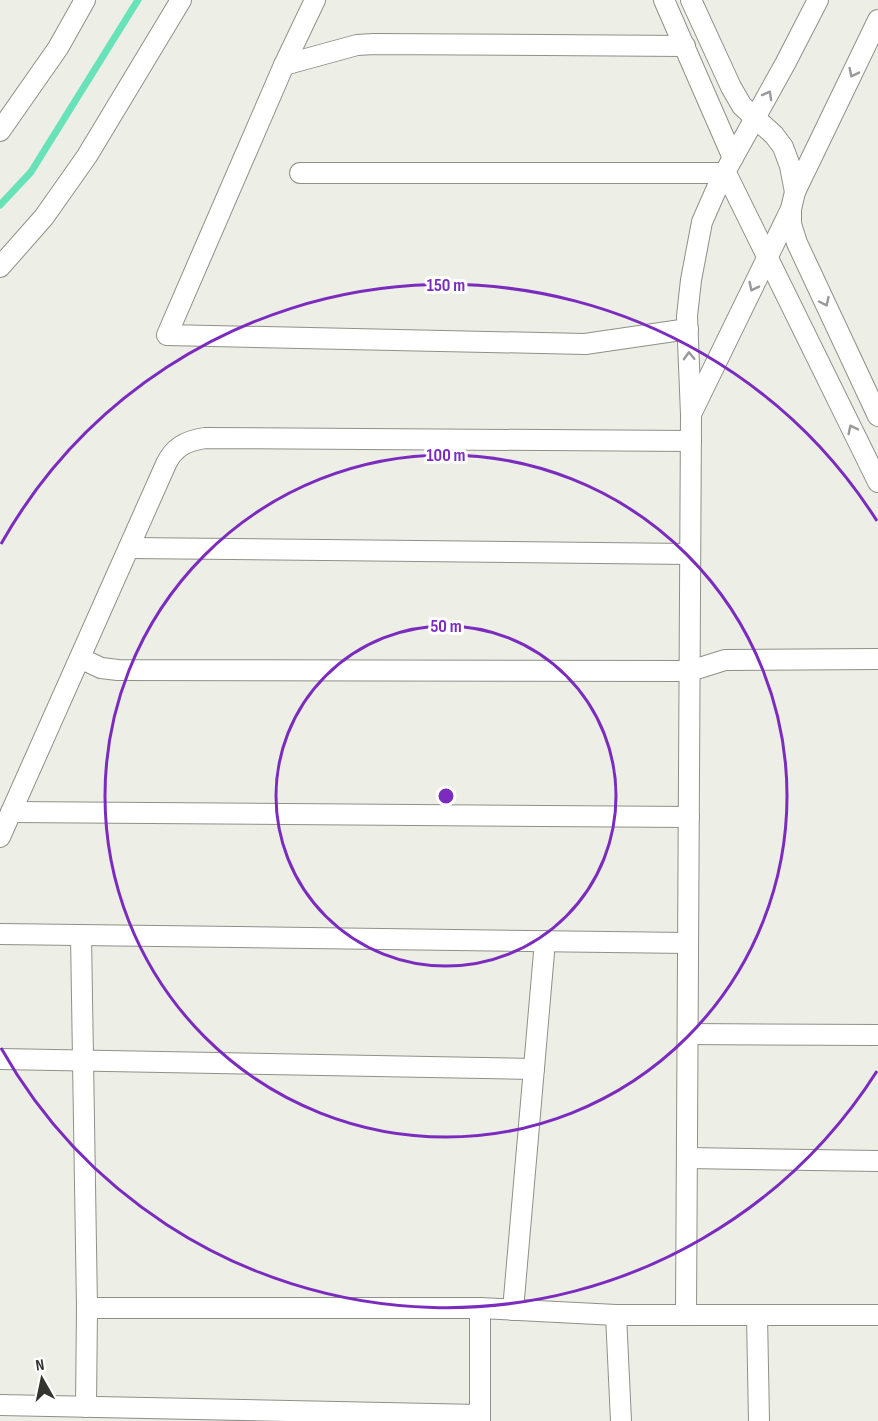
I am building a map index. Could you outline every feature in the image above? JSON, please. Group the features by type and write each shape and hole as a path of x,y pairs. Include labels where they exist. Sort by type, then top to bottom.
{"street":[{"path":"0,131 58,48 85,0"},
{"path":"0,267 44,217 87,156 181,0"},
{"path":"315,0 284,65 166,335 585,344 688,329"},
{"path":"664,0 685,46 730,165 768,256 878,482"},
{"path":"691,0 742,106 774,135 783,147 790,166 793,201 791,224 797,243 878,416"},
{"path":"686,1315 691,441 688,329 691,280 702,222 818,0"},
{"path":"691,415 878,20"},
{"path":"284,65 357,45 374,44 685,46"},
{"path":"300,173 730,165"},
{"path":"0,837 170,455 190,440 217,438 691,441"},
{"path":"129,548 690,554"},
{"path":"80,658 101,668 118,670 690,671 725,660 878,659"},
{"path":"11,812 689,817"},
{"path":"0,934 688,943"},
{"path":"81,935 87,1308 86,1407"},
{"path":"513,1310 545,941"},
{"path":"688,1034 878,1035"},
{"path":"0,1059 534,1069"},
{"path":"687,1158 878,1161"},
{"path":"87,1308 480,1308 616,1315 878,1315"},
{"path":"0,1405 480,1418 480,1308"},
{"path":"616,1315 621,1421"},
{"path":"757,1315 759,1421"}],"waterway":[{"path":"0,205 31,172 138,0"}]}
